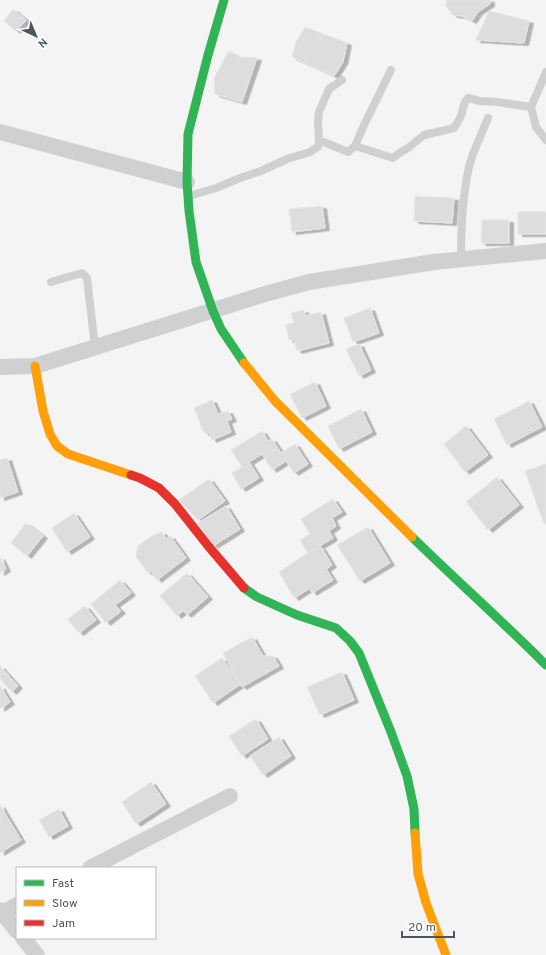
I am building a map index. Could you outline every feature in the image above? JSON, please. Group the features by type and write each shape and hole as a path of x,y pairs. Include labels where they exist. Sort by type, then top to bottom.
{"street":[{"path":"224,0 188,134 188,189 196,262 213,311 221,329 242,361 275,401 446,570 546,665"},
{"path":"0,132 188,189"},
{"path":"0,367 35,366 265,294 309,282 434,262 546,251"},
{"path":"35,366 43,411 50,434 57,446 68,454 140,478 159,488 175,504 243,587 257,597 297,615 336,628 350,641 359,653 407,776 414,809 418,874 432,920 446,955"},
{"path":"92,867 230,796"},
{"path":"16,905 1,912 16,930"},
{"path":"24,939 37,955"}],"lane":[{"path":"320,140 348,152 355,146 390,70"},
{"path":"546,72 532,107 536,127 546,140"},
{"path":"188,189 216,188 288,159 310,152 318,147 320,140 318,122 319,112 329,89 342,80"},
{"path":"355,146 393,158 424,135 454,128 463,111 463,103 468,98 480,101 532,107"},
{"path":"461,259 463,206 469,167 488,118"},
{"path":"51,282 82,273 87,278 95,347"}],"building":[{"path":"446,0 490,0 490,4 478,12 472,21 462,16 453,15 446,6"},
{"path":"13,9 26,20 16,31 4,21"},
{"path":"489,11 529,21 524,43 476,40"},
{"path":"305,27 347,43 343,62 334,76 292,57 296,42"},
{"path":"229,51 240,57 257,58 242,102 215,94 214,78"},
{"path":"415,196 454,198 452,223 414,221"},
{"path":"322,206 325,228 292,232 289,209"},
{"path":"518,212 546,212 546,234 518,234"},
{"path":"482,220 509,220 509,243 481,243"},
{"path":"370,308 379,333 353,342 344,318"},
{"path":"304,310 305,316 321,312 329,343 297,351 294,339 289,340 286,325 294,323 291,313"},
{"path":"359,344 371,370 359,376 346,349"},
{"path":"315,382 326,406 302,418 290,394"},
{"path":"212,400 218,414 228,411 232,419 227,421 231,432 212,440 209,433 204,433 194,408"},
{"path":"529,401 542,427 507,445 494,419"},
{"path":"361,409 372,432 339,449 328,426"},
{"path":"466,426 488,455 465,472 444,444"},
{"path":"262,431 268,441 272,439 281,453 295,444 308,464 294,473 286,461 272,470 262,454 249,462 259,478 241,489 232,473 242,467 231,450"},
{"path":"7,458 18,492 0,498 0,460"},
{"path":"546,464 546,523 544,524 525,471"},
{"path":"497,477 519,505 488,530 466,502"},
{"path":"209,479 225,501 198,520 179,500"},
{"path":"333,499 342,512 332,518 336,526 329,531 333,538 308,553 300,540 310,534 301,519"},
{"path":"226,506 240,529 213,546 198,523"},
{"path":"74,513 90,537 67,552 52,528"},
{"path":"26,523 43,536 27,556 11,543"},
{"path":"368,527 390,563 360,581 337,545"},
{"path":"162,532 166,539 170,536 186,558 157,580 151,571 148,573 136,557 138,546 152,536"},
{"path":"321,547 332,565 326,569 333,580 312,593 310,588 294,598 279,572 308,553"},
{"path":"0,557 6,569 0,573"},
{"path":"187,573 208,597 187,615 183,611 177,616 160,596"},
{"path":"120,580 131,593 115,605 121,611 106,623 91,604"},
{"path":"85,606 96,620 79,633 68,619"},
{"path":"252,637 263,656 273,656 279,666 242,687 223,653"},
{"path":"222,658 241,684 213,703 195,676"},
{"path":"0,666 18,686 12,692 0,679"},
{"path":"342,672 354,700 320,715 307,687"},
{"path":"0,686 10,702 0,709"},
{"path":"256,719 268,739 242,756 229,736"},
{"path":"279,737 291,756 263,775 250,756"},
{"path":"151,782 166,804 136,824 122,802"},
{"path":"0,805 21,840 0,853"},
{"path":"59,809 68,826 49,837 39,820"}],"traffic: fast":[{"path":"224,0 188,134 187,182 189,211 196,262 213,311 221,329 244,363"},
{"path":"412,537 546,665"},
{"path":"244,588 257,597 297,615 336,628 350,641 359,653 407,776 414,809 415,833"}],"traffic: slow":[{"path":"244,363 275,401 412,537"},
{"path":"35,366 43,411 50,434 57,446 68,454 131,475"},
{"path":"415,833 418,874 426,903 446,955"}],"traffic: jam":[{"path":"131,475 159,488 175,504 244,588"}]}
